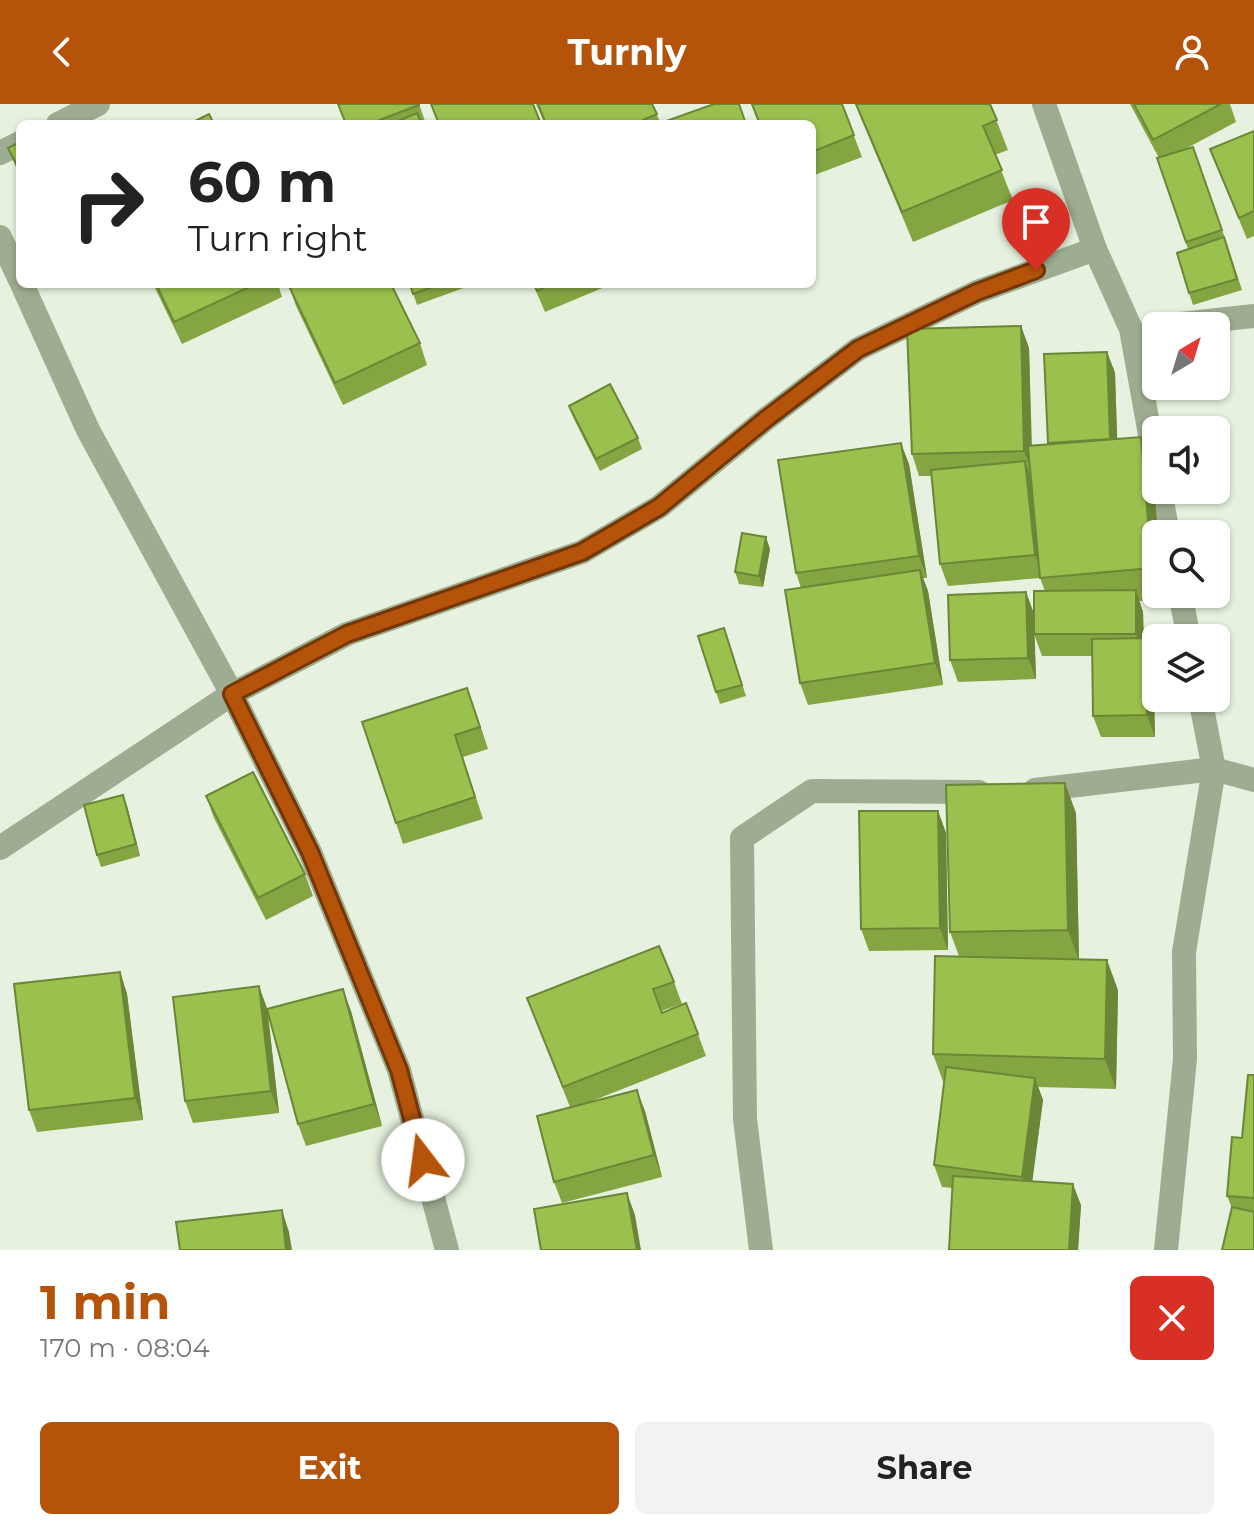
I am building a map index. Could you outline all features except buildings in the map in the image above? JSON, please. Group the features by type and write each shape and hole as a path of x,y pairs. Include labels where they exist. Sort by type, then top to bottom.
{"street":[{"path":"66,120 98,104"},
{"path":"1044,104 1095,249 1131,329 1147,416"},
{"path":"0,237 16,271"},
{"path":"0,848 232,694 347,634 582,552 659,507 858,349 977,292 1095,249"},
{"path":"24,288 88,430 232,694 310,852 399,1070 447,1250"},
{"path":"1230,319 1254,316"},
{"path":"1131,329 1142,328"},
{"path":"1166,1250 1185,1059 1184,952 1214,769 1203,712"},
{"path":"761,1250 745,1119 742,838 812,791 1009,792 1214,769 1254,780"}],"route":[{"path":"423,1160 399,1070 310,852 232,694 347,634 582,552 659,507 858,349 977,292 1036,270"}]}
